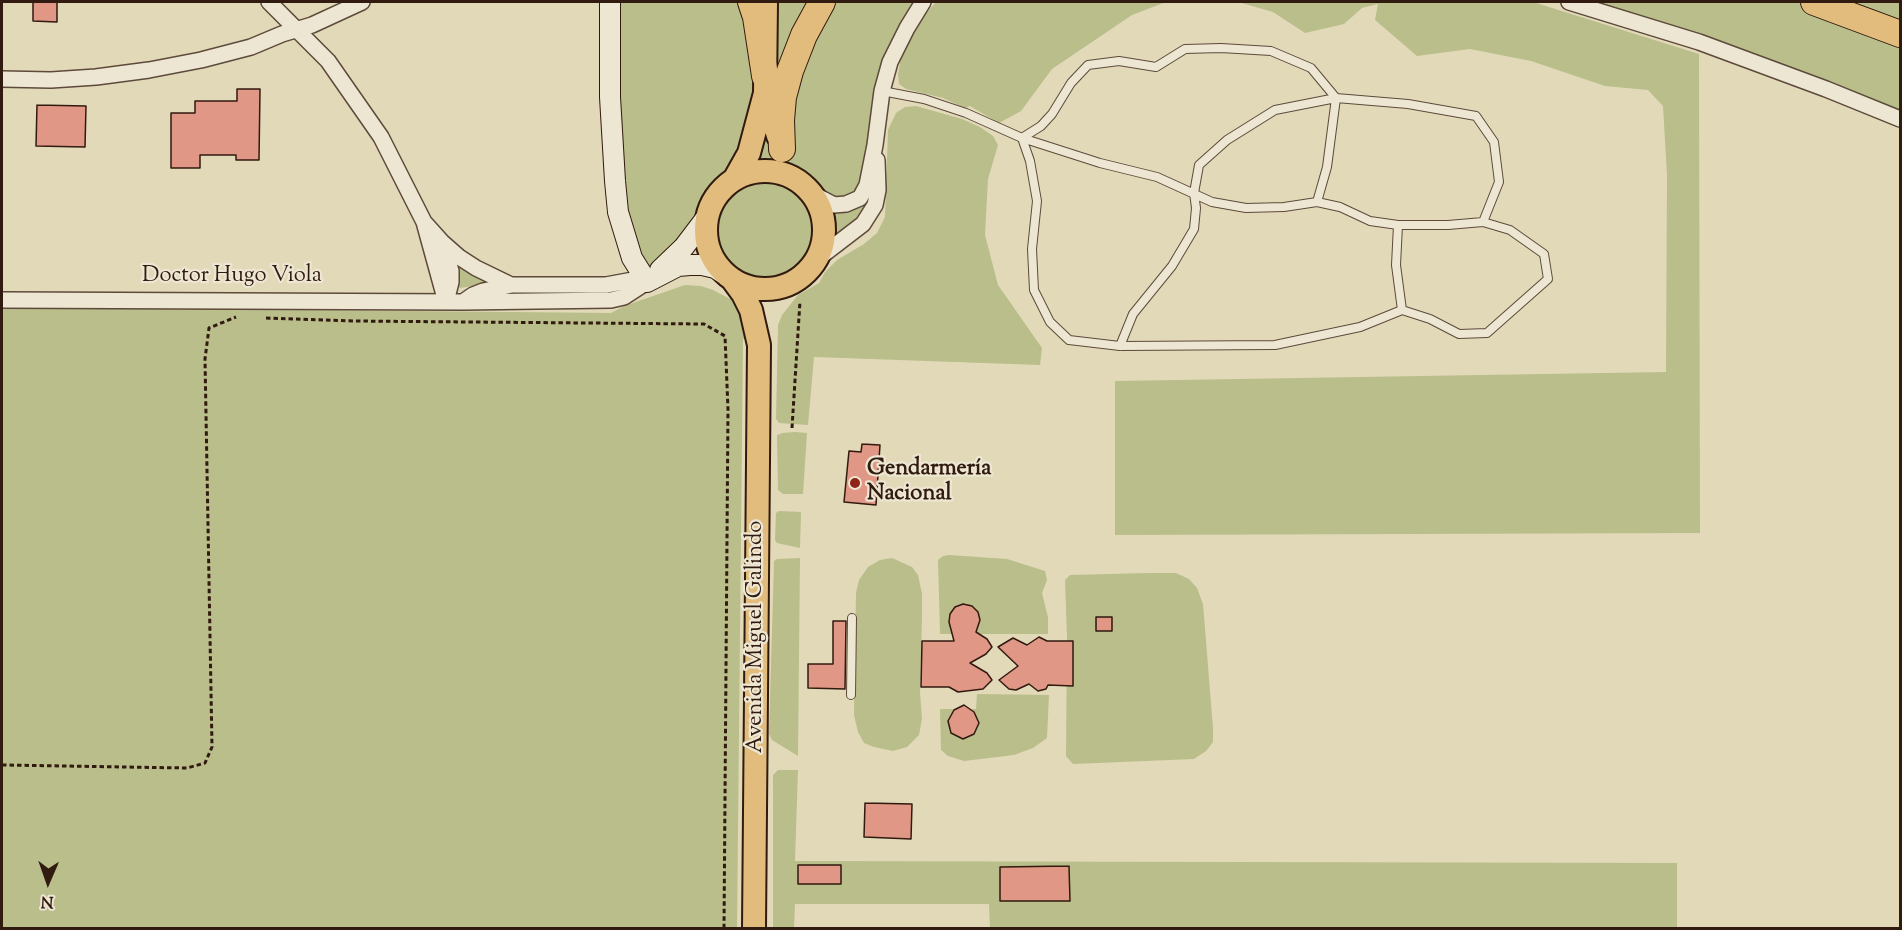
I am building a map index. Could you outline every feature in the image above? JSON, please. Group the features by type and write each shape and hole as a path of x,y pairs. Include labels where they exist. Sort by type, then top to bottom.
{"highway":[{"path":"751,2 756,17 765,84"},
{"path":"783,149 781,120 785,88 804,35 822,2"},
{"path":"1814,2 1900,34"}],"main road":[{"path":"610,2 610,97 618,212 632,258 646,280"},
{"path":"765,84 749,153 735,178 712,202 706,218 705,234 708,249 715,263 729,277 754,288 779,287 800,277 816,260 822,247 824,233 819,205 805,187 783,149 772,120 765,84 766,2"},
{"path":"735,178 750,172 767,170 784,174 805,187"},
{"name":"Doctor Hugo Viola","path":"646,280 674,257 706,218"},
{"name":"Doctor Hugo Viola","path":"646,280 678,266 690,265 709,267 729,277"},
{"name":"Avenida Miguel Galindo","path":"729,277 743,294 751,310 759,345 754,928"},
{"name":"Avenida Miguel Galindo","path":"759,345 769,307 779,287"}],"street":[{"path":"269,2 328,61 387,146 424,222 446,302"},
{"path":"2,79 96,77 201,60 251,47 312,26 362,2"},
{"path":"805,187 834,205 846,204 860,198 867,185 882,91 890,62 906,28 923,2"},
{"path":"1569,2 1700,42 1900,119"},
{"path":"816,260 863,224 874,205 878,190 879,169 875,145"},
{"path":"424,222 442,242 476,268 512,285"},
{"path":"442,242 451,271 446,302"},
{"name":"Doctor Hugo Viola","path":"463,302 483,291 512,285 606,285 646,280"},
{"name":"Doctor Hugo Viola","path":"2,300 463,302 611,300 624,297 646,280"}],"lane":[{"path":"1022,138 1041,126 1052,114 1071,83 1088,65 1119,61 1156,67 1185,50 1221,48 1271,51 1311,68 1336,98 1327,167 1317,202"},
{"path":"882,91 924,99 966,113 1022,138 1100,163 1156,177 1212,202 1246,208 1284,207 1317,202 1340,207 1370,221 1398,225 1483,222 1510,230 1544,254 1548,279 1487,333 1459,334 1430,319 1402,310 1360,327 1275,345 1120,346 1069,340 1050,322 1034,290 1032,249 1037,201 1030,160 1022,138"},
{"path":"1120,346 1133,314 1172,266 1194,230 1196,208 1194,193 1199,165 1227,140 1275,110 1336,98 1408,104 1476,116 1494,142 1499,182 1483,222"},
{"path":"1398,225 1396,265 1402,310"},
{"path":"851,695 852,618"}],"path":[{"path":"792,428 800,301"},
{"path":"2,765 187,768 205,763 212,747 205,359 209,328 236,316"},
{"path":"260,317 354,321 704,324 725,336 728,409 724,928"}],"green space":[{"path":"610,2 923,2 890,62 867,185 846,204 811,193 799,181 767,170 750,172 735,178 712,202 706,218 644,278 624,236"},
{"path":"936,2 1166,2 1132,15 1052,69 1021,111 999,123 970,106 965,108 943,98 906,89 899,84 901,57 923,17"},
{"path":"1238,2 1533,2 1699,54 1700,533 1115,535 1115,381 1666,372 1667,175 1663,106 1648,90 1605,86 1531,61 1470,49 1417,56 1375,20 1378,4 1362,8 1344,24 1305,33 1273,12"},
{"path":"1569,2 1900,2 1900,119"},
{"path":"916,106 962,119 980,127 993,136 998,145 988,179 985,235 998,285 1042,348 1040,365 814,357 808,425 779,423 776,419 778,325 782,315 798,295 819,283 825,272 837,260 864,244 877,233 885,217 888,130 896,113 905,107"},
{"path":"765,181 783,185 799,195 809,211 813,229 809,247 799,263 783,273 765,277 747,273 731,263 721,247 717,229 721,211 731,195 747,185"},
{"path":"869,199 871,200 860,220 841,233 832,235 832,223 827,211 846,213"},
{"path":"459,264 486,281 485,284 460,288 456,266"},
{"path":"685,285 701,286 713,290 738,303 748,339 743,339 737,928 2,928 2,307 611,313 624,306"},
{"path":"807,433 803,494 783,494 778,490 777,435"},
{"path":"779,511 801,512 800,548 777,543 775,540 776,513"},
{"path":"949,555 1007,559 1045,571 1047,580 1042,593 1048,617 1048,634 940,634 938,560"},
{"path":"800,558 798,756 772,740 769,734 774,561"},
{"path":"892,558 912,567 918,575 922,594 920,692 922,719 919,735 907,747 893,751 864,743 858,732 854,715 856,593 859,580 868,567 880,560"},
{"path":"1176,573 1189,579 1197,588 1203,604 1213,742 1206,751 1194,759 1073,764 1066,756 1065,580 1070,575"},
{"path":"977,694 1049,695 1047,738 1033,748 1014,755 964,761 948,756 941,750 940,709 976,709"},
{"path":"778,770 798,770 795,861 1677,863 1677,928 990,928 989,904 795,904 794,928 773,928 773,775"}],"building":[{"path":"33,2 57,2 57,22 33,21"},
{"path":"237,89 260,89 259,160 236,160 236,155 200,155 200,168 171,168 171,113 195,113 195,101 237,101"},
{"path":"37,105 86,106 85,147 36,146"},
{"path":"862,444 880,445 876,505 844,502 849,451 861,452"},
{"path":"963,604 972,606 978,612 980,620 976,632 987,639 992,647 986,654 970,663 987,673 992,680 983,689 958,692 949,687 921,687 922,641 954,641 949,622 950,614 955,607"},
{"path":"1096,617 1112,617 1112,631 1096,631"},
{"path":"833,621 846,621 845,689 808,688 808,664 833,664"},
{"path":"1039,637 1047,641 1073,641 1073,686 1048,685 1046,689 1038,691 1029,684 1016,690 1009,689 999,680 1018,666 998,647 1013,638 1027,645"},
{"path":"964,705 974,712 979,723 974,734 963,739 951,733 948,721 954,710"},
{"path":"865,803 912,804 911,839 864,837"},
{"path":"798,865 841,865 841,884 798,884"},
{"path":"1069,866 1070,901 1000,901 1000,867"}],"place":[{"name":"Gendarmería Nacional","path":"855,483"}]}
